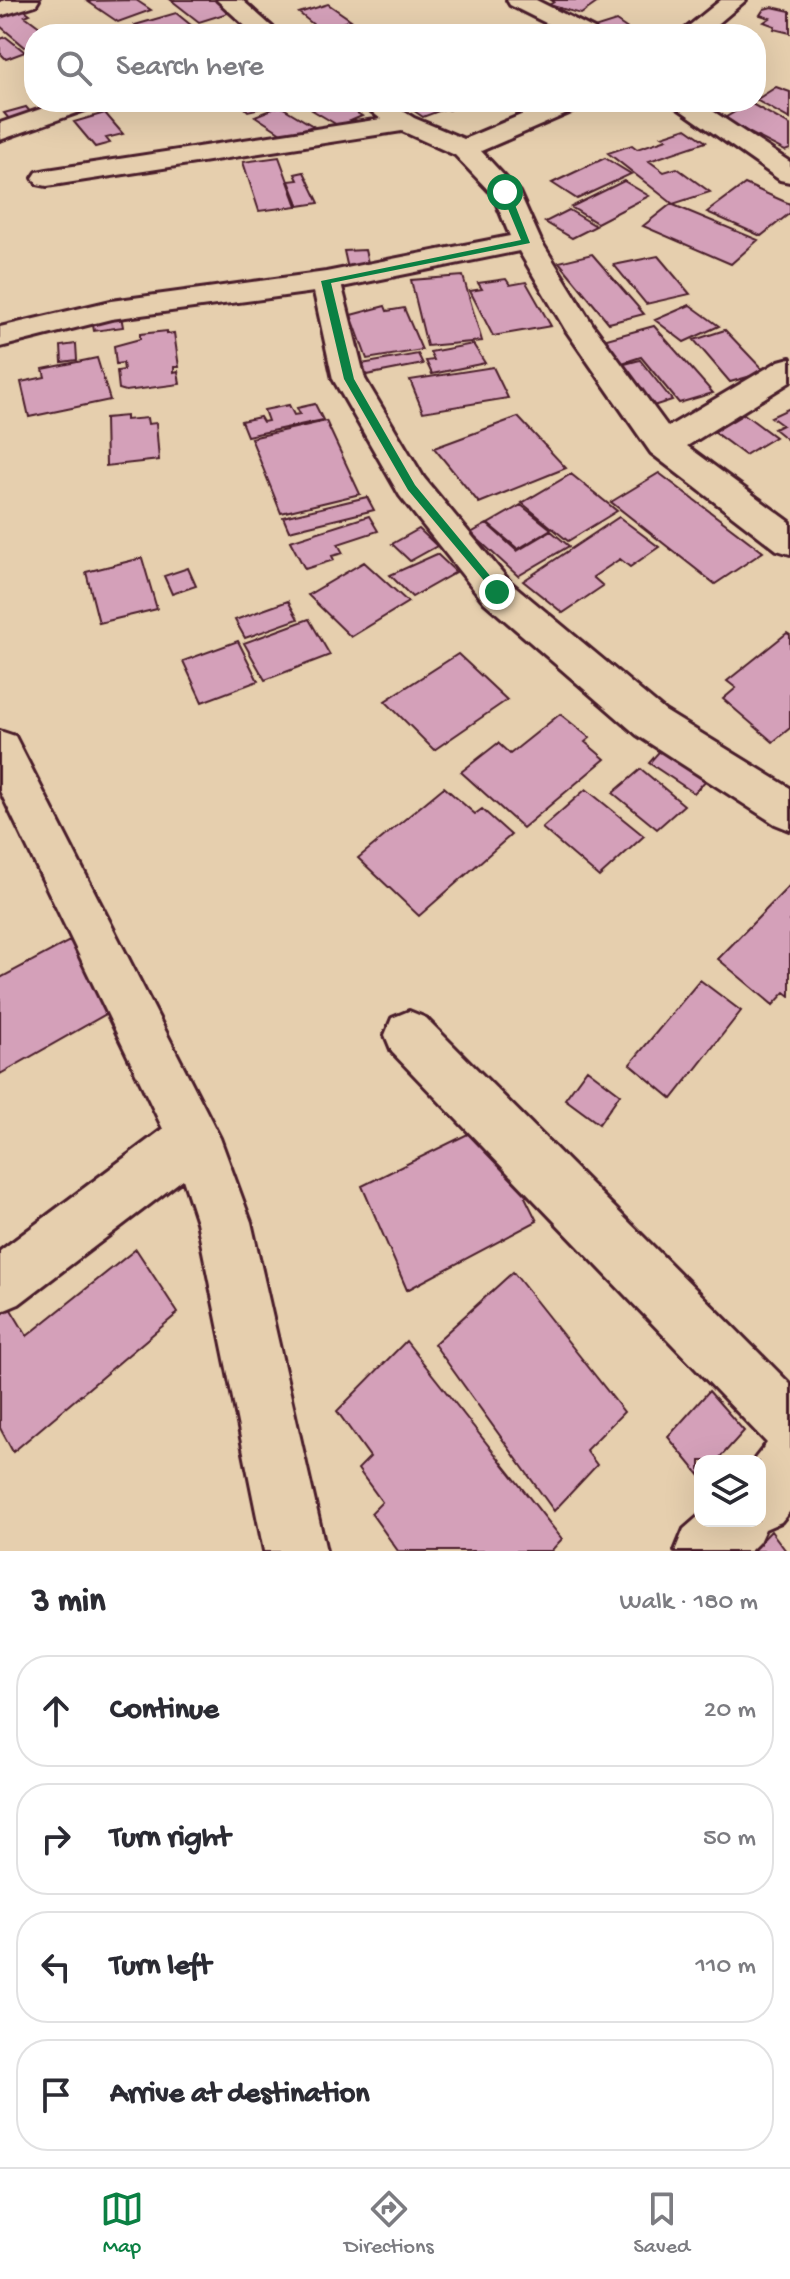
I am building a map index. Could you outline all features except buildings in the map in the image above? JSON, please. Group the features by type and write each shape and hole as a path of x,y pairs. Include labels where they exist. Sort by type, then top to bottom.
{"street":[{"path":"0,9 28,0"},
{"path":"228,0 256,24"},
{"path":"518,0 566,24"},
{"path":"704,24 735,0"},
{"path":"0,132 57,112"},
{"path":"388,112 464,149 505,192 527,241 580,329 663,445 790,541"},
{"path":"464,149 551,112"},
{"path":"697,112 790,174"},
{"path":"47,178 405,123"},
{"path":"0,337 111,310 326,281 527,241"},
{"path":"326,281 349,379 412,487 497,592 651,723 790,811"},
{"path":"663,445 790,368"},
{"path":"1,753 194,1138 224,1222 295,1551"},
{"path":"409,1035 790,1425"},
{"path":"0,1285 194,1138"},
{"path":"766,1493 790,1462"},
{"path":"706,1551 732,1527"}],"route":[{"path":"497,592 412,487 349,379 326,281 527,241 505,192"}]}
